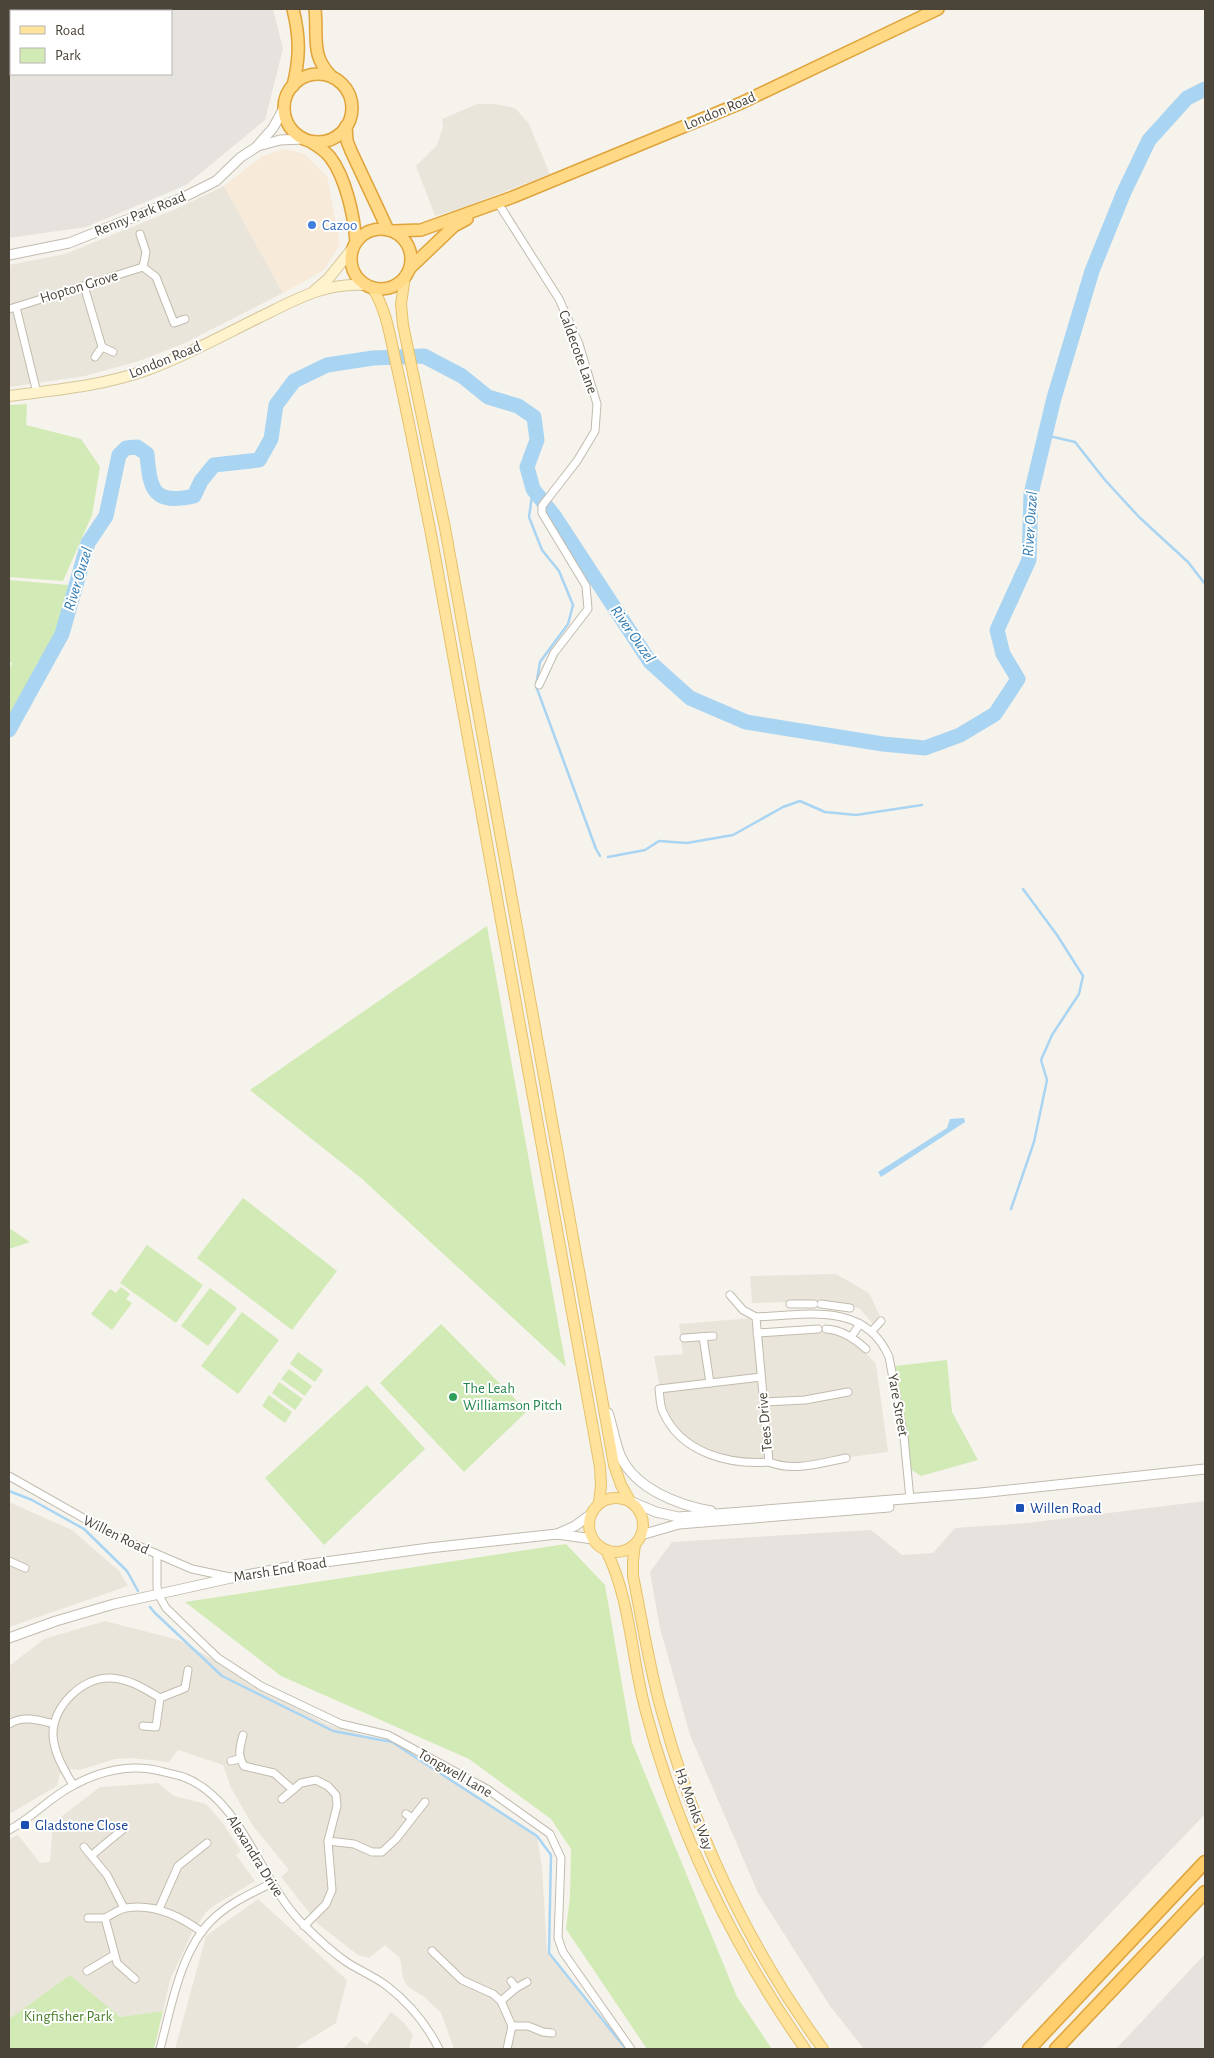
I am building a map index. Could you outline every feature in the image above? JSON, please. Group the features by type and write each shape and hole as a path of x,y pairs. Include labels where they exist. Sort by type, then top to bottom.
{"highway":[{"path":"293,9 300,54 293,86 287,96 284,108 288,123 292,129 326,153 335,164 354,217 355,245 352,261 354,270 359,278 370,286 390,287 407,272 411,258 408,245 402,237 391,230 350,151 346,126 352,107 350,97 342,84 332,78 321,75 309,76 293,86"},
{"path":"314,9 316,52 322,65 332,78"},
{"name":"London Road","path":"391,230 421,230 498,203 741,103 938,9"},
{"path":"308,141 329,140 339,134 346,126"},
{"name":"London Road","path":"407,272 454,226 498,203"},
{"path":"355,245 363,235 371,231 391,230"},
{"path":"1029,2049 1205,1862"},
{"path":"1056,2049 1205,1892"}],"main road":[{"name":"London Road","path":"312,292 328,279 355,245"},
{"path":"370,286 381,304 413,442 600,1467 600,1502 590,1516 588,1524 592,1539 606,1550 621,1552 635,1544 641,1535 643,1520 641,1513 630,1501 621,1485 614,1465 428,439 403,325 401,304 407,272"},
{"name":"London Road","path":"9,396 90,385 147,370 312,292 342,284 370,286"},
{"path":"600,1502 614,1497 630,1501"},
{"name":"H3 Monks Way","path":"635,1544 632,1562 633,1576 660,1708 688,1797 716,1867 750,1937 787,1999 823,2049"},
{"name":"H3 Monks Way","path":"606,1550 618,1578 645,1711 677,1810 703,1874 737,1942 776,2008 805,2049"}],"street":[{"name":"Renny Park Road","path":"258,146 273,128 284,108"},
{"name":"Renny Park Road","path":"9,255 69,243 184,196 216,181 244,154 258,146 276,140 308,141"},
{"name":"Caldecote Lane","path":"498,203 559,299 579,344 597,404 595,431 578,461 542,506 542,513 586,586 588,609 554,653 538,685"},
{"path":"140,234 146,252 143,267 156,277 174,323 185,318"},
{"name":"Hopton Grove","path":"37,393 12,308 143,267"},
{"path":"84,286 102,347 113,352"},
{"path":"95,356 102,347"},
{"path":"730,1295 743,1310 756,1317"},
{"path":"790,1304 817,1304 850,1308"},
{"path":"803,1304 804,1315"},
{"path":"835,1306 835,1314"},
{"name":"Yare Street","path":"756,1317 835,1314 872,1331 884,1346 889,1357 904,1437 910,1499"},
{"name":"Tees Drive","path":"756,1317 769,1462 779,1466 791,1467 846,1458"},
{"path":"872,1331 881,1321"},
{"path":"851,1337 860,1324"},
{"path":"757,1333 835,1330 851,1337 866,1349"},
{"path":"684,1338 714,1336"},
{"path":"704,1337 710,1383"},
{"path":"761,1377 659,1389 662,1410 671,1427 682,1440 695,1448 731,1461 744,1463 769,1462"},
{"path":"601,1392 621,1457 633,1474 658,1494 676,1503 723,1513"},
{"path":"764,1402 806,1400 848,1392"},
{"path":"630,1501 656,1512 678,1517 980,1493 1205,1469"},
{"path":"641,1535 679,1524 926,1504 1205,1475"},
{"name":"Willen Road","path":"9,1476 87,1522 157,1555 192,1569 231,1578"},
{"name":"Marsh End Road","path":"557,1534 575,1526 590,1516"},
{"name":"Marsh End Road","path":"9,1638 56,1621 158,1594 288,1567 420,1549 557,1534 592,1539"},
{"path":"157,1555 158,1594"},
{"path":"9,1561 25,1568"},
{"name":"Tongwell Lane","path":"158,1594 166,1608 218,1658 261,1686 341,1724 388,1734 487,1789 550,1834 561,1858 558,1938 563,1952 631,2049"},
{"path":"160,1698 185,1688 188,1670"},
{"path":"73,1785 57,1755 53,1736 54,1724 64,1702 85,1684 110,1678 136,1683 160,1698"},
{"path":"143,1726 156,1727 160,1698"},
{"path":"9,1724 15,1720 33,1719 54,1724"},
{"path":"243,1735 239,1759 244,1766 250,1769 274,1773 292,1790"},
{"path":"231,1761 239,1759"},
{"name":"Alexandra Drive","path":"9,1830 24,1822 73,1785 114,1769 150,1768 187,1778 215,1798 240,1827 286,1906 304,1926 344,1961 386,1985 411,2007 433,2036 439,2049"},
{"path":"282,1799 301,1783 316,1780 328,1786 336,1795 337,1806 328,1841 331,1879 330,1897 326,1904 304,1926"},
{"path":"328,1841 354,1844 372,1852 382,1852 392,1843 409,1816 425,1802"},
{"path":"92,1855 122,1830"},
{"path":"159,1909 178,1866 207,1843"},
{"path":"84,1847 107,1875 124,1908"},
{"path":"160,2049 182,1973 202,1932 211,1922 240,1899 272,1883"},
{"path":"88,1918 105,1918 124,1908 159,1909 188,1922 202,1932"},
{"path":"105,1918 117,1963 135,1979"},
{"path":"432,1951 462,1980 493,1994 501,2001 512,2026 507,2049"},
{"path":"87,1970 114,1955"},
{"path":"511,1981 516,1988"},
{"path":"501,2001 516,1988 527,1982"},
{"path":"512,2026 528,2026 543,2032 552,2033"}],"shaded area":[{"path":"9,9 273,9 283,49 265,120 186,185 86,227 9,238"},
{"path":"477,104 495,104 515,108 529,124 550,174 459,209 435,216 416,166 437,145 443,127 442,119"},
{"path":"284,149 305,154 327,176 340,244 324,270 283,293 224,186 261,157"},
{"path":"224,186 283,293 185,343 139,361 85,376 9,387 9,265 65,254 176,209"},
{"path":"836,1274 869,1293 880,1316 873,1324 859,1308 818,1301 752,1303 750,1276"},
{"path":"753,1318 755,1337 833,1332 849,1339 866,1353 876,1364 888,1452 790,1465 734,1458 699,1445 684,1437 664,1410 654,1356 683,1354 679,1324"},
{"path":"1205,1501 1205,1814 981,2049 864,2049 830,2006 758,1893 690,1735 660,1628 650,1572 672,1542 871,1530 902,1555 933,1553 955,1528 1028,1523"},
{"path":"9,1502 72,1530 119,1571 128,1586 9,1627"},
{"path":"105,1621 179,1640 326,1724 394,1744 537,1836 542,1867 547,1952 625,2049 454,2049 441,2013 423,1996 408,1987 403,1978 400,1958 385,1945 369,1958 358,1955 318,1924 281,1877 289,1870 253,1826 231,1788 223,1765 178,1750 169,1762 131,1758 115,1759 80,1770 71,1769 60,1774 57,1786 9,1814 9,1666 44,1639"},
{"path":"158,1783 174,1796 206,1804 222,1822 241,1851 236,1855 255,1881 206,1912 192,1933 170,1980 163,2011 120,2017 70,1975 9,2019 9,1839 18,1835 40,1863 50,1862 53,1823 100,1787"},
{"path":"258,1899 347,1980 336,2023 294,2049 175,2049 206,1936"},
{"path":"1205,1954 1205,2049 1116,2049"},
{"path":"391,2012 404,2023 413,2035 409,2047 412,2049 343,2049 355,2036 367,2045"}],"green space":[{"path":"27,404 26,425 81,439 100,467 92,515 63,581 9,577 9,405"},
{"path":"9,580 68,585 58,629 34,669 9,720 9,670 12,663 9,662"},
{"path":"487,926 566,1367 361,1178 250,1090"},
{"path":"243,1198 337,1271 292,1330 197,1258"},
{"path":"9,1228 30,1242 9,1249"},
{"path":"147,1245 203,1285 176,1323 120,1283"},
{"path":"121,1287 130,1294 126,1299 132,1303 112,1330 91,1314 110,1289 116,1293"},
{"path":"210,1288 237,1308 208,1346 181,1326"},
{"path":"242,1312 279,1340 238,1394 201,1366"},
{"name":"The Leah Williamson Pitch","path":"441,1324 527,1411 464,1472 380,1383"},
{"path":"298,1352 323,1370 315,1382 290,1364"},
{"path":"947,1360 952,1412 978,1460 921,1476 910,1469 895,1366"},
{"path":"289,1369 312,1386 305,1396 281,1379"},
{"path":"279,1382 303,1399 295,1410 272,1393"},
{"path":"367,1385 425,1449 324,1545 265,1478"},
{"path":"269,1395 292,1412 285,1423 262,1406"},
{"path":"566,1544 605,1585 632,1742 737,1997 772,2049 647,2049 566,1929 570,1897 571,1849 551,1819 469,1759 281,1676 185,1602"},
{"name":"Kingfisher Park","path":"70,1975 120,2017 163,2011 154,2049 9,2049 9,2019"}],"water":[{"path":"964,1118 965,1122 881,1177 878,1172 947,1128 950,1119"}],"waterway":[{"name":"River Ouzel","path":"9,730 62,634 88,543 106,516 119,455 126,448 137,447 147,454 150,477 156,492 170,498 194,496 201,481 214,465 259,460 271,439 276,405 294,381 327,365 373,358 424,356 462,376 488,397 518,406 534,417 537,440 527,467 533,489 555,517 650,662 690,698 746,722 883,744 925,748 960,735 995,714 1018,679 1003,654 997,630 1029,560 1031,494 1054,398 1092,271 1124,192 1149,140 1187,98 1205,89"},
{"path":"1045,435 1075,442 1105,480 1139,517 1188,562 1205,584"},
{"path":"533,489 529,517 542,550 559,571 573,605 568,624 540,662 536,686 600,856"},
{"path":"608,857 645,850 659,841 687,843 733,835 783,807 800,801 825,812 856,815 922,805"},
{"path":"1011,1209 1034,1142 1047,1080 1041,1060 1052,1035 1079,994 1083,976 1057,935 1023,889"},
{"path":"9,1491 32,1500 84,1529 127,1571 138,1591"},
{"path":"150,1607 222,1676 333,1731 392,1742 537,1836 551,1855 549,1953 626,2049"}],"place":[{"name":"Cazoo","path":"312,225"},
{"name":"The Leah Williamson Pitch","path":"453,1397"},
{"name":"Willen Road","path":"1020,1508"},
{"name":"Gladstone Close","path":"25,1825"}]}
